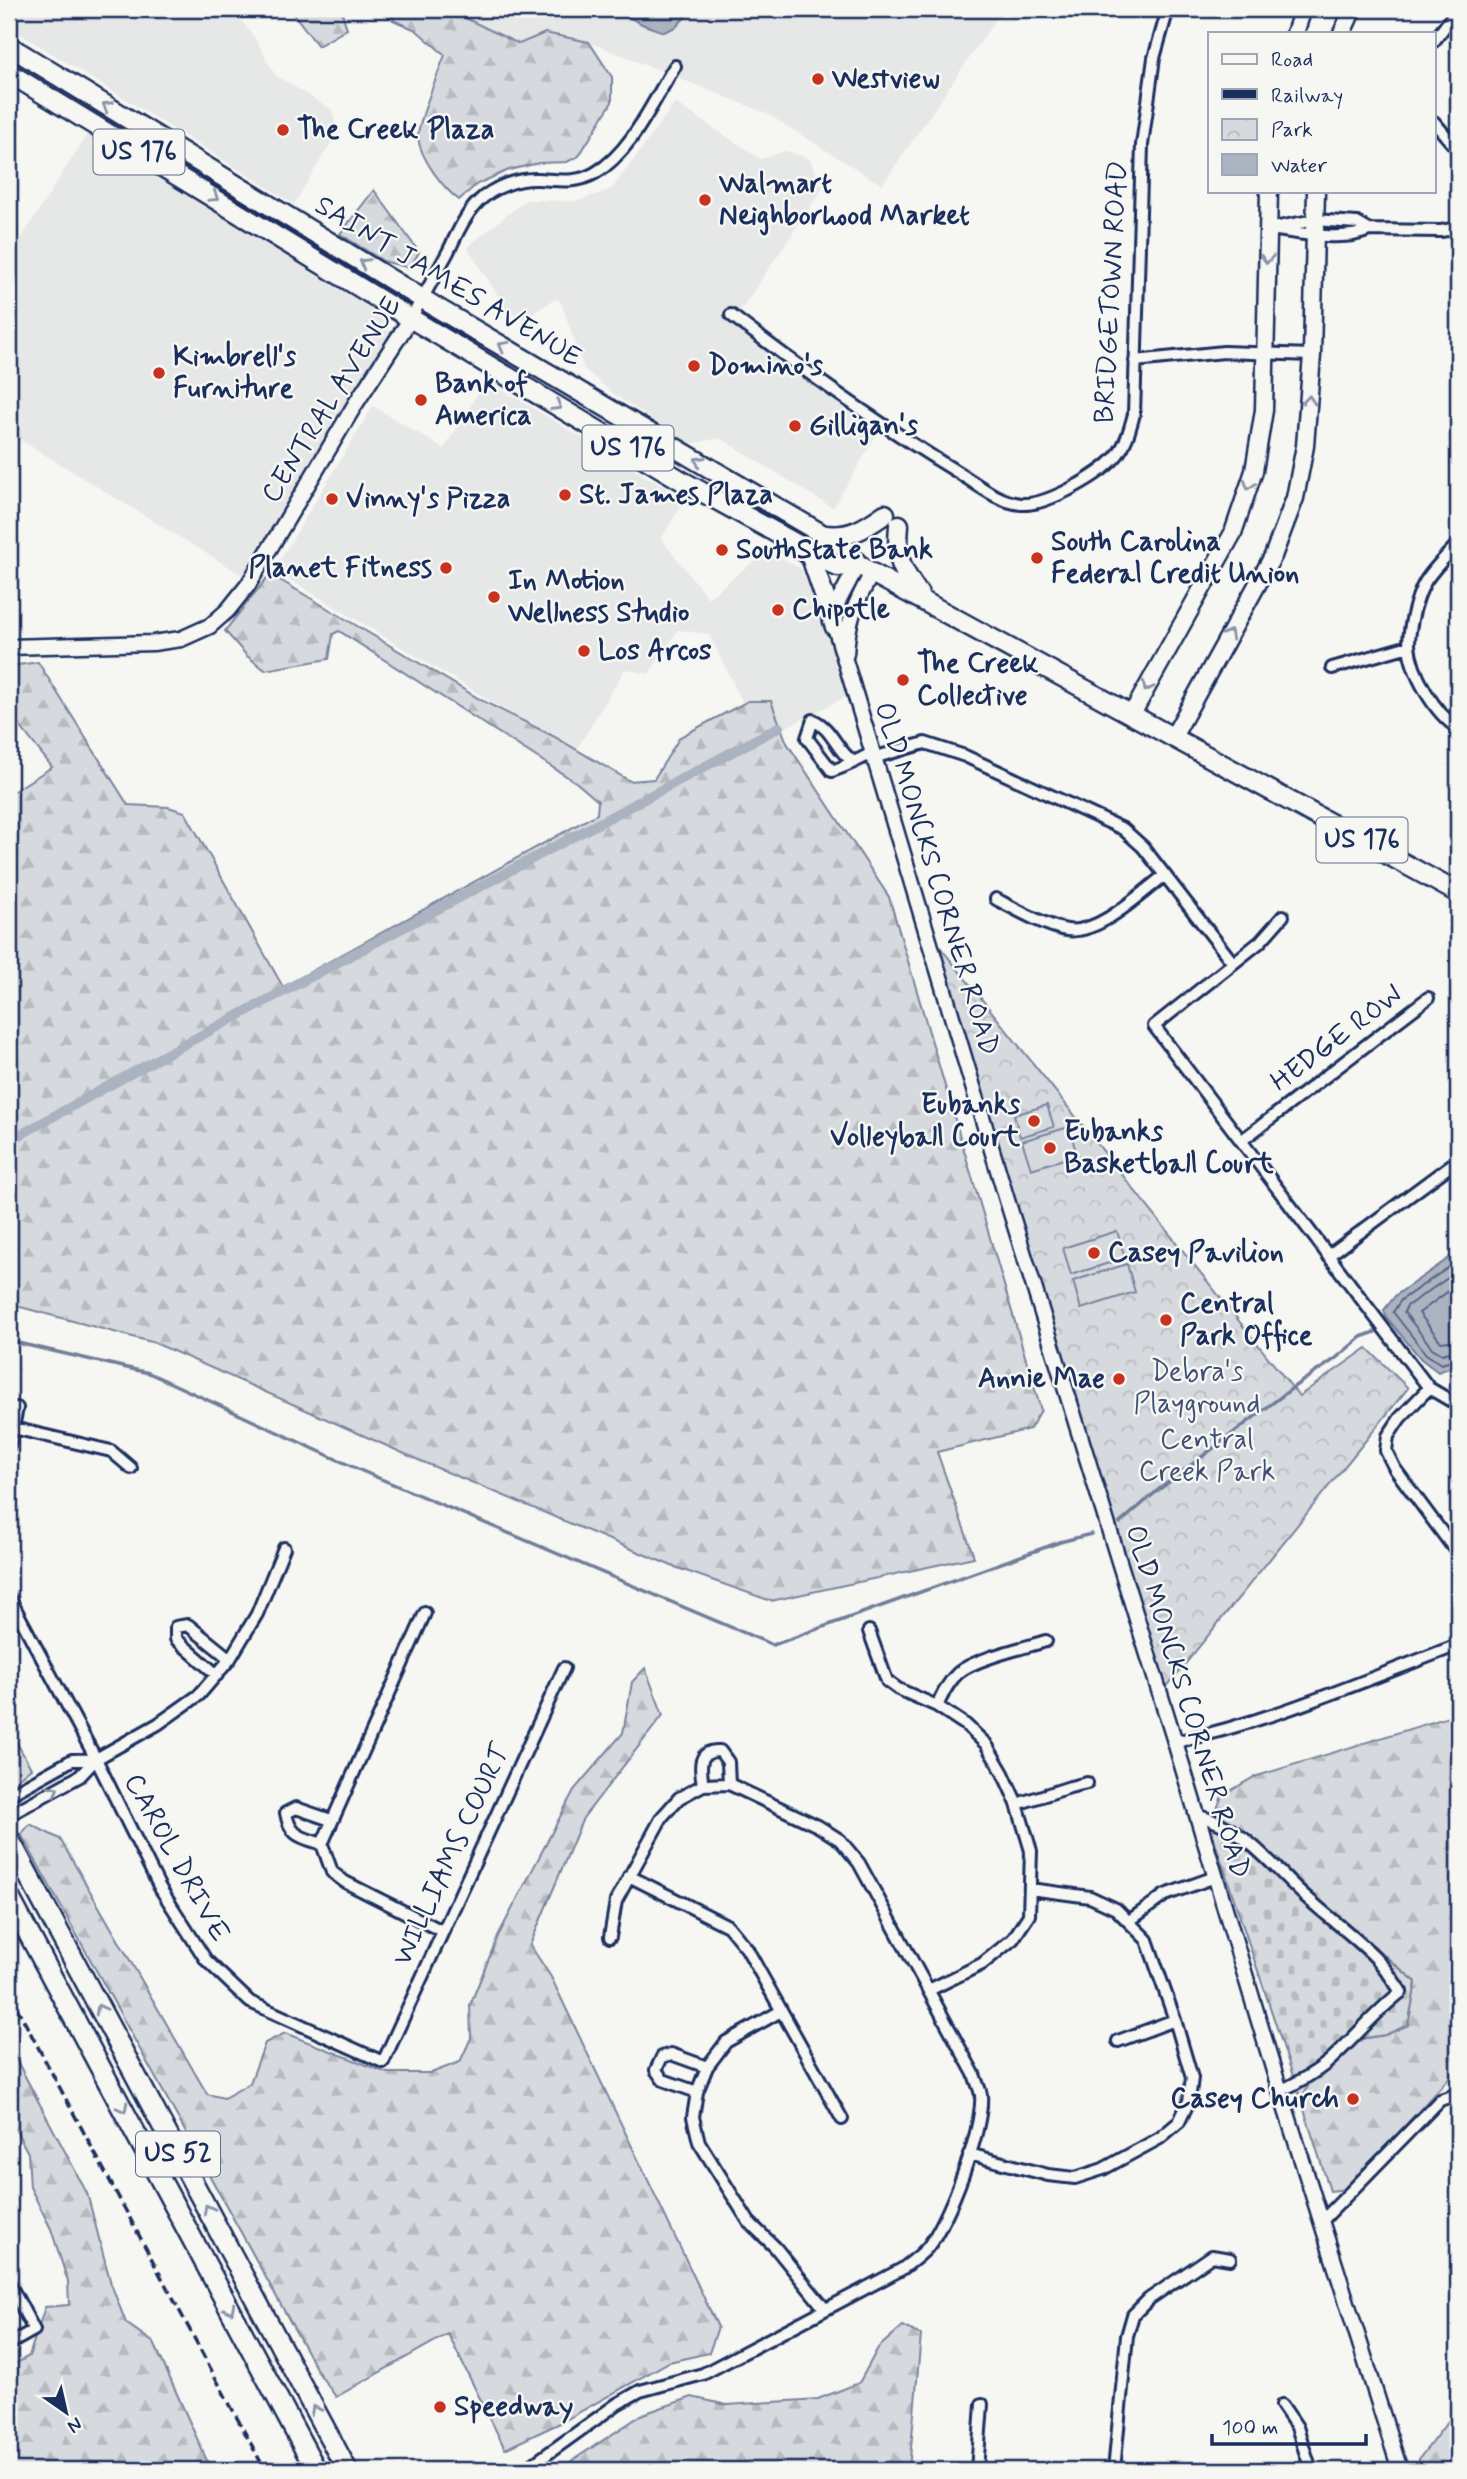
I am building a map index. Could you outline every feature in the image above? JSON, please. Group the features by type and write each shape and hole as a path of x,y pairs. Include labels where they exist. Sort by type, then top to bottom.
{"highway":[{"name":"US 52","path":"9,1839 347,2470"},
{"name":"US 52","path":"9,1897 316,2470"}],"main road":[{"path":"1295,32 1303,9"},
{"path":"1342,32 1353,9"},
{"name":"SAINT JAMES AVENUE","path":"9,47 423,298 844,547 865,568 1458,893"},
{"name":"SAINT JAMES AVENUE","path":"9,73 684,482 838,567 865,568"},
{"path":"1132,714 1233,533 1254,471 1264,410 1269,192"},
{"path":"1173,737 1273,556 1295,498 1305,446 1312,355 1316,192"},
{"path":"824,535 841,537 892,520 902,571 923,600"},
{"path":"800,547 811,557 835,627"}],"street":[{"name":"BRIDGETOWN ROAD","path":"731,315 796,364 918,448 995,496 1021,504 1044,501 1098,472 1118,455 1129,436 1134,414 1142,145 1154,58 1167,9"},
{"path":"1436,38 1458,9"},
{"name":"CENTRAL AVENUE","path":"9,647 156,643 181,639 210,626 229,610 248,585 356,403 411,318 461,227 478,202 514,182 536,179 575,181 593,175 613,162 674,66"},
{"path":"1436,124 1458,150"},
{"path":"1268,229 1315,228 1359,235 1368,230 1441,231 1458,228"},
{"path":"1135,361 1223,352 1312,355"},
{"path":"1458,544 1426,581 1414,611 1409,646 1429,699 1458,728"},
{"path":"835,627 838,602 865,568"},
{"path":"846,666 848,629 865,568"},
{"name":"OLD MONCKS CORNER ROAD","path":"835,627 1280,2091 1400,2470"},
{"path":"1332,668 1409,646"},
{"path":"854,762 839,749 826,726 813,720 807,738 832,771 872,755 925,743 965,756 1123,829 1143,846 1233,963"},
{"path":"996,900 1068,930 1093,926 1115,913 1165,875"},
{"path":"1283,916 1260,942 1154,1026 1429,1388 1458,1405"},
{"name":"HEDGE ROW","path":"1241,1141 1428,998"},
{"path":"1328,1256 1458,1160"},
{"path":"1429,1388 1400,1418 1388,1436 1386,1451 1395,1469 1458,1554"},
{"path":"9,1446 18,1408"},
{"path":"13,1428 111,1451 131,1468"},
{"path":"9,1815 80,1776 96,1759 158,1724 199,1695 230,1659 257,1614 284,1548"},
{"name":"CAROL DRIVE","path":"9,1597 96,1759 160,1888 206,1960 250,2002 383,2062"},
{"path":"425,1613 322,1844 332,1872 345,1882 442,1931"},
{"path":"217,1675 176,1639 176,1627 188,1625 230,1659"},
{"path":"869,1631 887,1681 898,1689 937,1706 966,1725 986,1744 1017,1804 1031,1851 1030,1915 1013,1939 982,1964 929,1990"},
{"path":"937,1706 948,1683 959,1672 972,1665 1046,1641"},
{"path":"1175,1742 1267,1717 1458,1646"},
{"name":"WILLIAMS COURT","path":"383,2062 564,1668"},
{"path":"703,1785 699,1764 704,1754 712,1751 720,1751 728,1762 729,1784"},
{"path":"9,1795 72,1760 96,1759"},
{"path":"1017,1804 1087,1783"},
{"path":"524,2470 617,2404 640,2391 703,2374 902,2269 926,2250 945,2220 978,2124 981,2095 974,2074 929,1990 859,1863 840,1840 818,1826 729,1784 703,1785 679,1798 662,1817 617,1902 610,1937"},
{"path":"322,1844 295,1834 288,1824 286,1813 296,1808 331,1820"},
{"path":"1198,1816 1217,1820 1245,1839 1307,1899 1377,1959 1401,1992 1385,2004 1327,2063 1303,2080 1280,2091"},
{"path":"629,1876 727,1926 747,1949 842,2119"},
{"path":"1129,1921 1166,1895 1215,1877"},
{"path":"969,2154 1048,2175 1075,2178 1103,2169 1160,2138 1180,2122 1189,2101 1192,2078 1147,1940 1116,1909 1090,1897 1030,1889"},
{"path":"781,2011 726,2042 707,2067 697,2091 693,2117 699,2142 749,2222 782,2255 825,2309"},
{"path":"1118,2041 1175,2020"},
{"path":"697,2091 663,2080 656,2070 662,2057 671,2054 707,2067"},
{"path":"1321,2222 1440,2100 1458,2094"},
{"path":"1114,2470 1127,2336 1133,2315 1149,2299 1212,2256 1230,2259"},
{"path":"9,2283 34,2330 9,2344"},
{"path":"977,2470 982,2404"},
{"path":"1283,2405 1297,2427 1311,2470"}],"shaded area":[{"path":"9,9 232,9 255,38 275,75 332,110 338,131 294,204 9,27"},
{"name":"Westview","path":"447,9 1003,9 882,185 766,113 589,42 545,33 519,44"},
{"path":"675,103 761,159 785,151 809,158 823,188 732,323 877,434 833,508 720,438 690,444 615,395 584,369 561,302 555,299 524,319 509,313 467,247 526,200 577,201 612,189"},
{"path":"88,133 378,313 389,323 388,340 242,575 9,433 9,258"},
{"path":"486,380 685,500 661,539 708,598 768,550 801,569 860,690 772,734 751,719 709,634 678,630 649,674 625,669 575,752 274,570 373,406 444,449"}],"green space":[{"path":"290,9 341,9 347,29 318,46"},
{"path":"391,9 447,9 519,44 545,33 589,42 612,77 612,102 579,156 567,162 539,163 509,170 477,184 459,200 433,172 423,154 418,137 425,109 445,55 416,30 393,20"},
{"path":"374,190 419,252 410,268 383,261 340,234"},
{"path":"270,574 483,701 553,736 630,781 654,779 680,737 748,701 771,701 787,743 889,897 1041,1410 1030,1429 937,1452 974,1557 771,1601 672,1566 423,1462 155,1343 9,1304 9,794 52,767 9,712 9,671 12,666 38,662 128,805 168,807 185,812 283,987 597,814 598,801 577,783 339,631 333,634 329,659 265,670 247,656 225,631"},
{"name":"Central Creek Park","path":"932,937 1299,1396 1367,1348 1408,1388 1165,1689"},
{"name":"Eubanks Volleyball Court","path":"1047,1105 1054,1127 1020,1137 1014,1115"},
{"name":"Eubanks Basketball Court","path":"1069,1127 1077,1155 1031,1169 1022,1141"},
{"name":"Casey Pavilion","path":"1117,1231 1125,1258 1071,1275 1063,1248"},
{"path":"1127,1264 1135,1292 1081,1309 1073,1281"},
{"path":"645,1668 663,1715 583,1818 530,1945 551,1977 718,2327 709,2353 669,2362 560,2423 505,2449 448,2334 336,2397 318,2372 21,1834 30,1824 60,1839 207,2094 224,2098 250,2083 265,2043 285,2033 387,2073 431,2073 460,2062 471,2038 470,2005 498,1936 574,1790 623,1733 632,1682"},
{"path":"1458,1714 1458,2068 1347,2189 1330,2191 1301,2100 1310,2082 1360,2039 1385,2035 1408,2025 1416,1982 1215,1814 1222,1796 1254,1777"},
{"path":"9,1729 31,1768 13,1783 9,1782"},
{"path":"1215,1814 1416,1982 1408,2025 1385,2035 1360,2039 1310,2082 1301,2100 1206,1815"},
{"path":"9,2046 87,2193 111,2284 126,2323 154,2343 208,2463 216,2470 9,2470 9,2367 29,2356 45,2307 69,2305 68,2282 51,2229 30,2187 28,2153 9,2117"},
{"path":"903,2326 921,2335 909,2470 558,2470 643,2414 692,2397 727,2405 818,2399 859,2383 878,2348"},
{"path":"1458,2408 1458,2470 1419,2470 1419,2459"}],"water":[{"path":"613,9 693,9 676,27 664,32"},
{"path":"1458,1252 1458,1365 1438,1372 1421,1359 1386,1317 1384,1310 1396,1295"}],"waterway":[{"path":"9,1141 168,1053 779,727"},
{"path":"1120,1523 1157,1491 1295,1386 1335,1359 1361,1337 1375,1332"},
{"path":"9,1341 149,1373 362,1471 773,1645 1060,1542 1091,1534"}],"railway":[{"path":"9,1993 265,2470"}],"place":[{"name":"Westview","path":"818,79"},
{"name":"The Creek Plaza","path":"283,130"},
{"name":"Walmart Neighborhood Market","path":"705,200"},
{"name":"Domino's","path":"694,366"},
{"name":"Kimbrell's Furniture","path":"159,373"},
{"name":"Bank of America","path":"421,400"},
{"name":"Gilligan's","path":"795,426"},
{"name":"St. James Plaza","path":"565,495"},
{"name":"Vinny's Pizza","path":"332,499"},
{"name":"SouthState Bank","path":"722,550"},
{"name":"South Carolina Federal Credit Union","path":"1037,558"},
{"name":"Planet Fitness","path":"446,568"},
{"name":"In Motion Wellness Studio","path":"494,597"},
{"name":"Chipotle","path":"778,610"},
{"name":"Los Arcos","path":"584,651"},
{"name":"The Creek Collective","path":"903,680"},
{"name":"Eubanks Volleyball Court","path":"1034,1121"},
{"name":"Eubanks Basketball Court","path":"1050,1148"},
{"name":"Casey Pavilion","path":"1094,1253"},
{"name":"Central Park Office","path":"1166,1320"},
{"name":"Annie Mae","path":"1119,1379"},
{"name":"Casey Church","path":"1353,2099"},
{"name":"Speedway","path":"440,2407"}],"park label":[{"name":"Debra's Playground","path":"1197,1388"}]}
